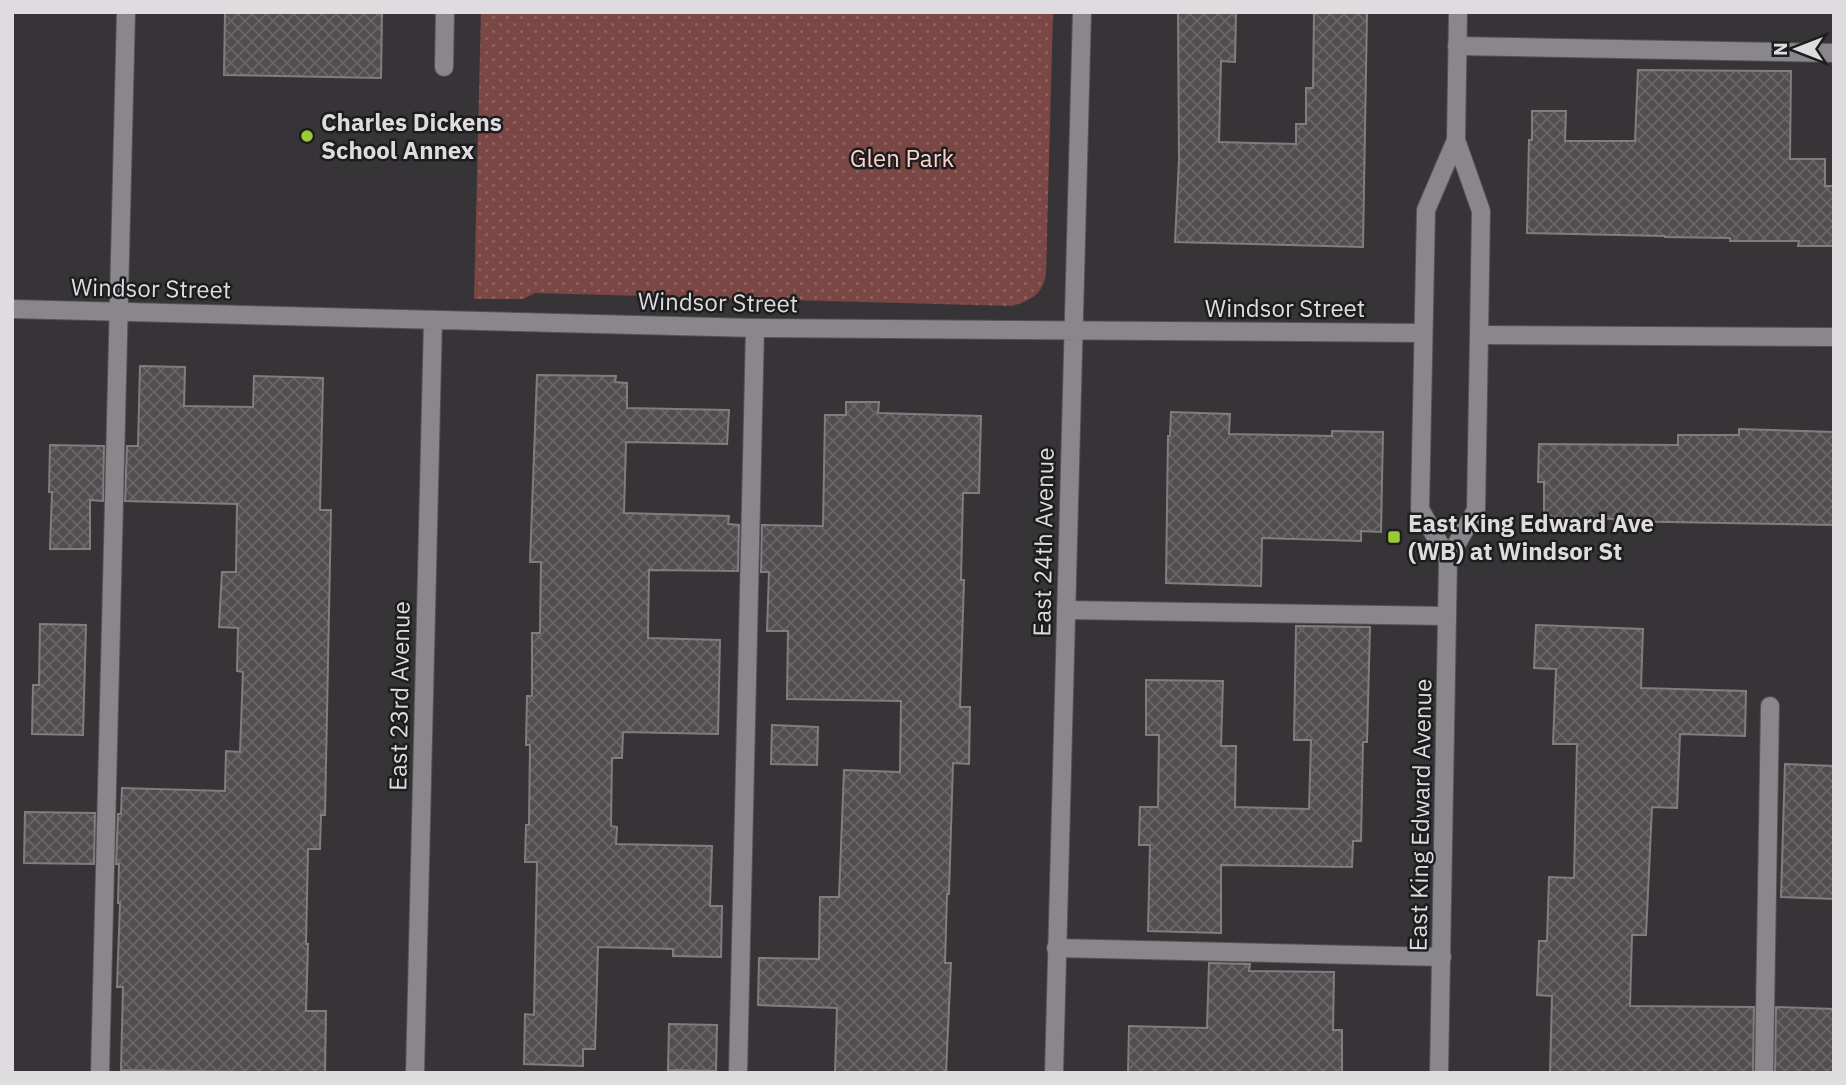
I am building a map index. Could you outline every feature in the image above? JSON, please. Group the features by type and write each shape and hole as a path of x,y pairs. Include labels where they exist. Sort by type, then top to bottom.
{"street":[{"path":"100,1073 126,12"},
{"path":"444,67 445,12"},
{"name":"East 24th Avenue","path":"1054,1073 1082,12"},
{"name":"East King Edward Avenue","path":"1439,1073 1448,559 1476,510 1481,211 1456,140 1458,12"},
{"path":"1457,46 1834,53"},
{"name":"East King Edward Avenue","path":"1448,559 1420,509 1423,333 1426,211 1456,140"},
{"name":"Windsor Street","path":"12,309 755,328 1423,333"},
{"name":"East 23rd Avenue","path":"415,1073 433,320"},
{"path":"738,1073 755,328"},
{"path":"1479,335 1834,337"},
{"path":"1066,610 1447,616"},
{"path":"1764,1073 1770,706"},
{"path":"1056,948 1442,957"}],"green space":[{"name":"Glen Park","path":"481,12 1053,12 1046,273 1042,286 1031,298 1012,306 535,293 523,299 474,299"}],"building":[{"path":"225,12 382,12 381,78 224,75"},
{"path":"1178,12 1236,12 1235,62 1221,61 1219,142 1296,144 1296,124 1306,124 1306,88 1313,88 1314,12 1367,12 1363,247 1175,242 1179,160"},
{"path":"1638,70 1791,71 1790,159 1825,159 1825,186 1834,186 1834,246 1798,246 1799,241 1730,241 1730,238 1527,233 1532,111 1566,111 1565,141 1635,141"},
{"path":"140,366 185,367 184,406 253,407 254,376 323,378 320,510 331,510 325,815 321,815 320,849 308,849 306,1011 326,1011 325,1073 121,1070 123,987 117,987 120,903 119,864 116,864 122,788 225,791 226,751 240,752 243,672 237,671 238,628 219,627 222,572 236,572 237,504 125,501 127,446 138,446"},
{"path":"537,375 616,376 615,382 627,383 627,408 729,410 727,444 626,442 624,513 729,516 728,524 739,525 738,571 649,570 648,638 720,640 718,734 623,732 622,758 612,758 611,826 617,827 616,844 712,846 710,906 722,906 721,957 673,956 673,949 598,947 595,1049 583,1049 583,1066 524,1064 525,1014 534,1015 537,862 525,862 526,825 529,825 530,745 526,745 527,696 532,696 532,633 540,633 541,562 530,562"},
{"path":"846,402 879,402 878,413 981,416 979,493 963,493 961,580 964,580 960,707 970,707 969,764 953,763 945,963 951,963 946,1073 835,1073 837,1008 758,1005 759,958 819,959 820,897 839,897 844,770 900,772 901,701 787,699 788,631 767,631 769,572 761,572 762,525 823,526 825,415 846,415"},
{"path":"1171,412 1230,414 1229,434 1332,436 1332,431 1383,432 1381,532 1361,531 1361,541 1262,538 1261,586 1166,583 1168,436"},
{"path":"1739,429 1834,432 1834,525 1544,517 1544,482 1538,482 1539,444 1678,445 1678,435 1739,435"},
{"path":"50,445 104,446 103,501 90,500 90,549 50,549"},
{"path":"40,624 86,625 83,735 32,734 33,685 39,685"},
{"path":"1536,625 1643,629 1641,688 1746,691 1745,736 1680,734 1677,808 1652,807 1646,935 1632,935 1630,1006 1754,1007 1753,1073 1550,1073 1552,996 1537,995 1539,941 1547,941 1549,877 1574,878 1577,744 1553,744 1556,669 1534,668"},
{"path":"1296,626 1370,627 1367,742 1363,742 1361,841 1353,841 1352,867 1221,865 1221,933 1148,931 1150,845 1139,845 1140,807 1158,807 1159,735 1146,735 1146,680 1223,681 1221,746 1236,746 1235,807 1309,809 1311,740 1294,740"},
{"path":"772,725 818,727 817,765 771,764"},
{"path":"1785,764 1834,766 1834,899 1781,897"},
{"path":"25,812 95,813 94,864 24,863"},
{"path":"1209,963 1250,964 1249,971 1334,972 1333,1030 1342,1030 1342,1073 1128,1073 1129,1026 1207,1028"},
{"path":"1776,1007 1834,1009 1834,1073 1775,1073"},
{"path":"669,1024 717,1025 716,1071 668,1070"}],"place":[{"name":"Charles Dickens School Annex","path":"307,136"},
{"name":"East King Edward Ave (WB) at Windsor St","path":"1394,537"}]}
